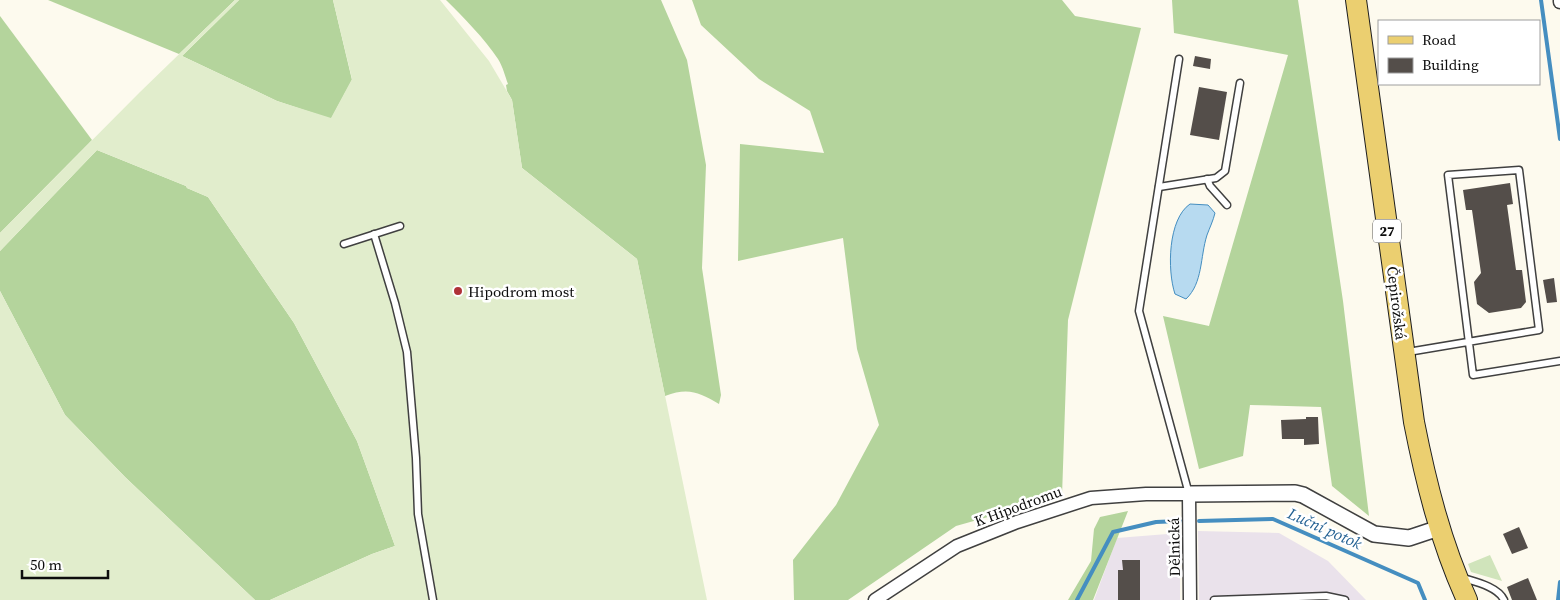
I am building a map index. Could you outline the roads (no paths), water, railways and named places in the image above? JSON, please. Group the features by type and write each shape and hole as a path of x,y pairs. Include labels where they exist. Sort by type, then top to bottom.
{"main road":[{"name":"Čepirožská","path":"1356,0 1403,353 1421,461 1439,528 1456,577 1467,600"}],"street":[{"path":"1189,494 1295,493 1303,495 1374,534 1409,538 1439,528"},
{"name":"K Hipodromu","path":"875,600 958,546 1017,522 1091,498 1146,494 1189,494"},
{"name":"Dělnická","path":"1189,494 1190,600"}],"lane":[{"path":"1179,59 1139,311 1189,494"},
{"path":"1159,187 1216,178 1225,171 1240,83"},
{"path":"1403,353 1468,342 1539,330 1519,170 1448,175 1468,342 1473,375 1560,361"},
{"path":"1207,179 1210,186 1227,205"},
{"path":"344,244 400,226"},
{"path":"374,234 395,303 407,352 416,458 418,514 433,600"},
{"path":"1456,577 1473,581 1501,593 1504,600"},
{"path":"1214,600 1300,599 1326,596 1345,600"}],"water":[{"path":"1190,204 1208,205 1215,213 1207,235 1198,278 1186,299 1175,294 1172,284 1170,259 1173,233 1177,221"}],"waterway":[{"name":"Luční potok","path":"1541,0 1560,139"},
{"name":"Luční potok","path":"1199,521 1273,519 1418,583 1425,600"},
{"name":"Luční potok","path":"1077,600 1113,532 1156,522 1180,521"},
{"name":"Luční potok","path":"1558,600 1560,582"}],"place":[{"name":"Hipodrom most","path":"458,291"}]}
